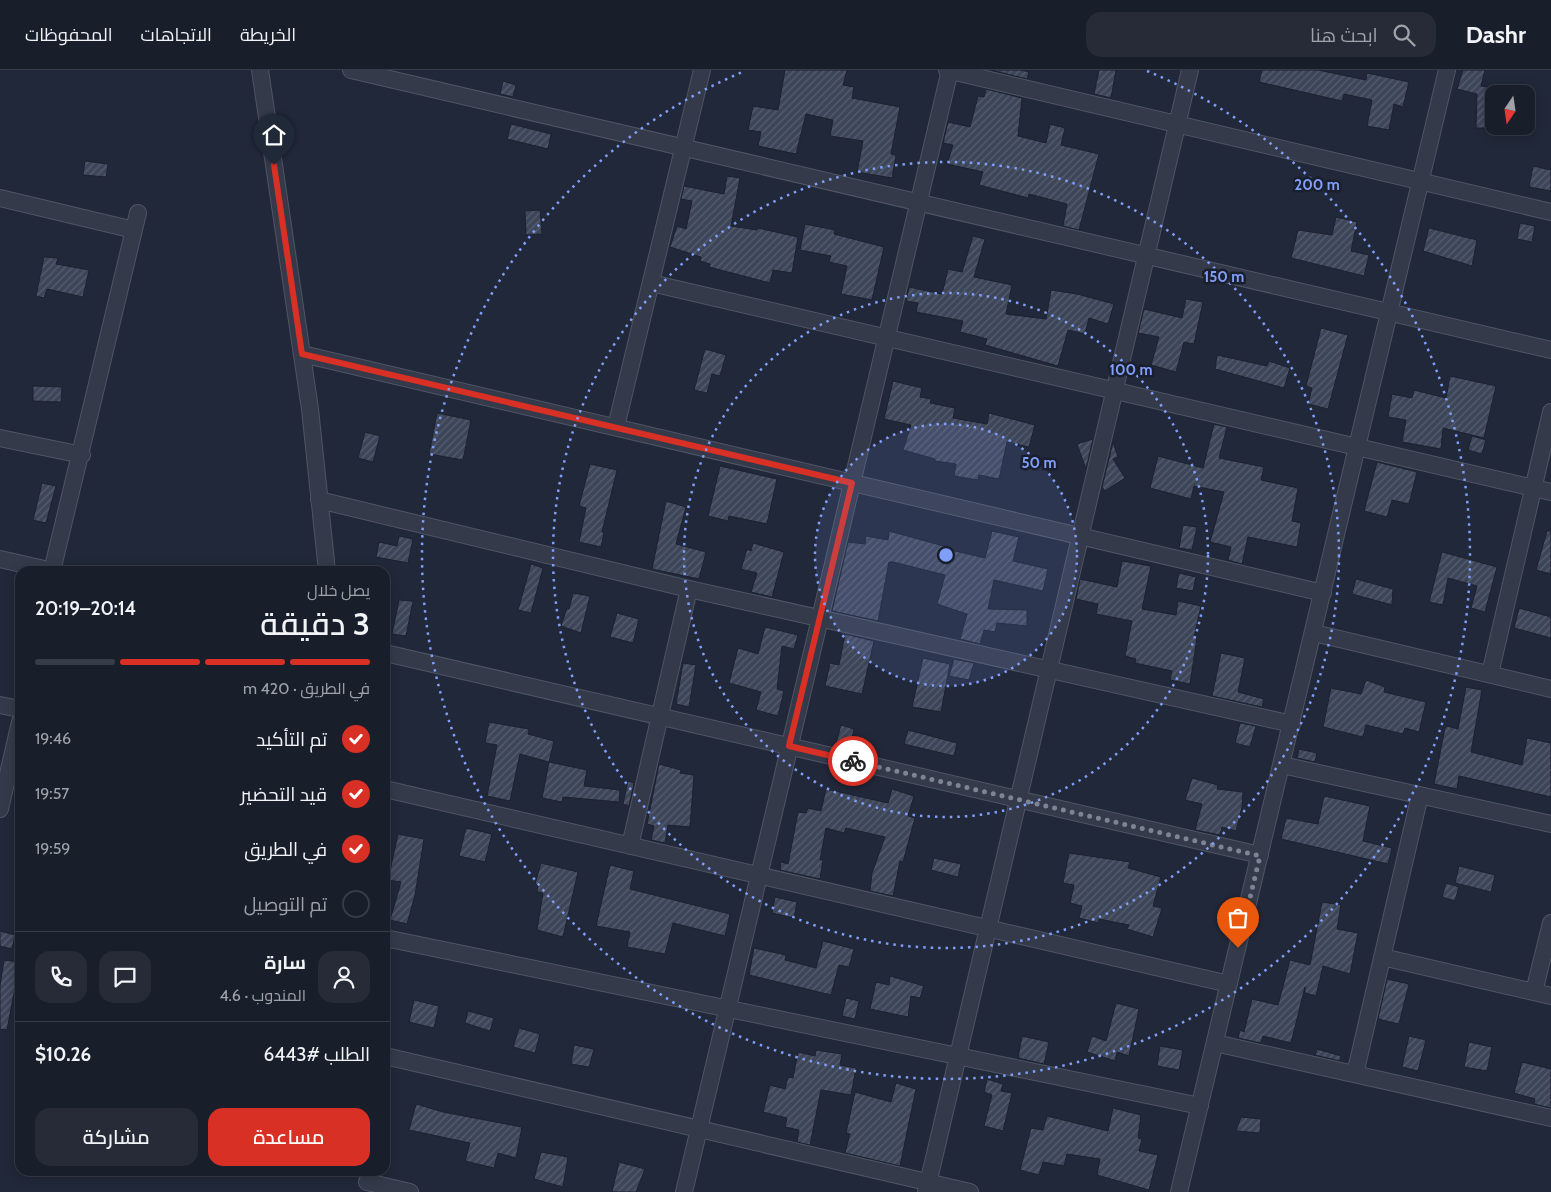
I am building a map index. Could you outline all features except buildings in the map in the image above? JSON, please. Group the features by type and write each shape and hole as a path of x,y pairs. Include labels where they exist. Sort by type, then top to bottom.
{"street":[{"path":"260,70 302,354 326,566"},
{"path":"351,70 410,77 684,148 1551,350"},
{"path":"616,428 702,70"},
{"path":"684,1192 949,70 1551,212"},
{"path":"927,1187 1190,70"},
{"path":"1179,1192 1447,70"},
{"path":"0,198 134,230"},
{"path":"54,566 138,213"},
{"path":"651,283 1551,492"},
{"path":"302,354 1323,593"},
{"path":"1490,674 1551,412"},
{"path":"0,438 82,455"},
{"path":"319,500 689,589 1292,724"},
{"path":"0,559 31,566"},
{"path":"630,846 689,589"},
{"path":"1314,633 1551,688"},
{"path":"390,654 1260,856"},
{"path":"0,704 15,708"},
{"path":"0,809 15,744"},
{"path":"1282,765 1551,824"},
{"path":"390,790 1229,984"},
{"path":"1355,1074 1420,795"},
{"path":"1534,992 1551,923"},
{"path":"390,939 1200,1106"},
{"path":"1382,957 1551,996"},
{"path":"1215,1043 1551,1118"},
{"path":"390,1057 699,1129 927,1187 970,1192"},
{"path":"367,1182 410,1192"}],"way so far":[{"path":"853,761 1260,856 1238,948"}],"route":[{"path":"274,165 302,354 852,483 789,746 853,761"}]}
